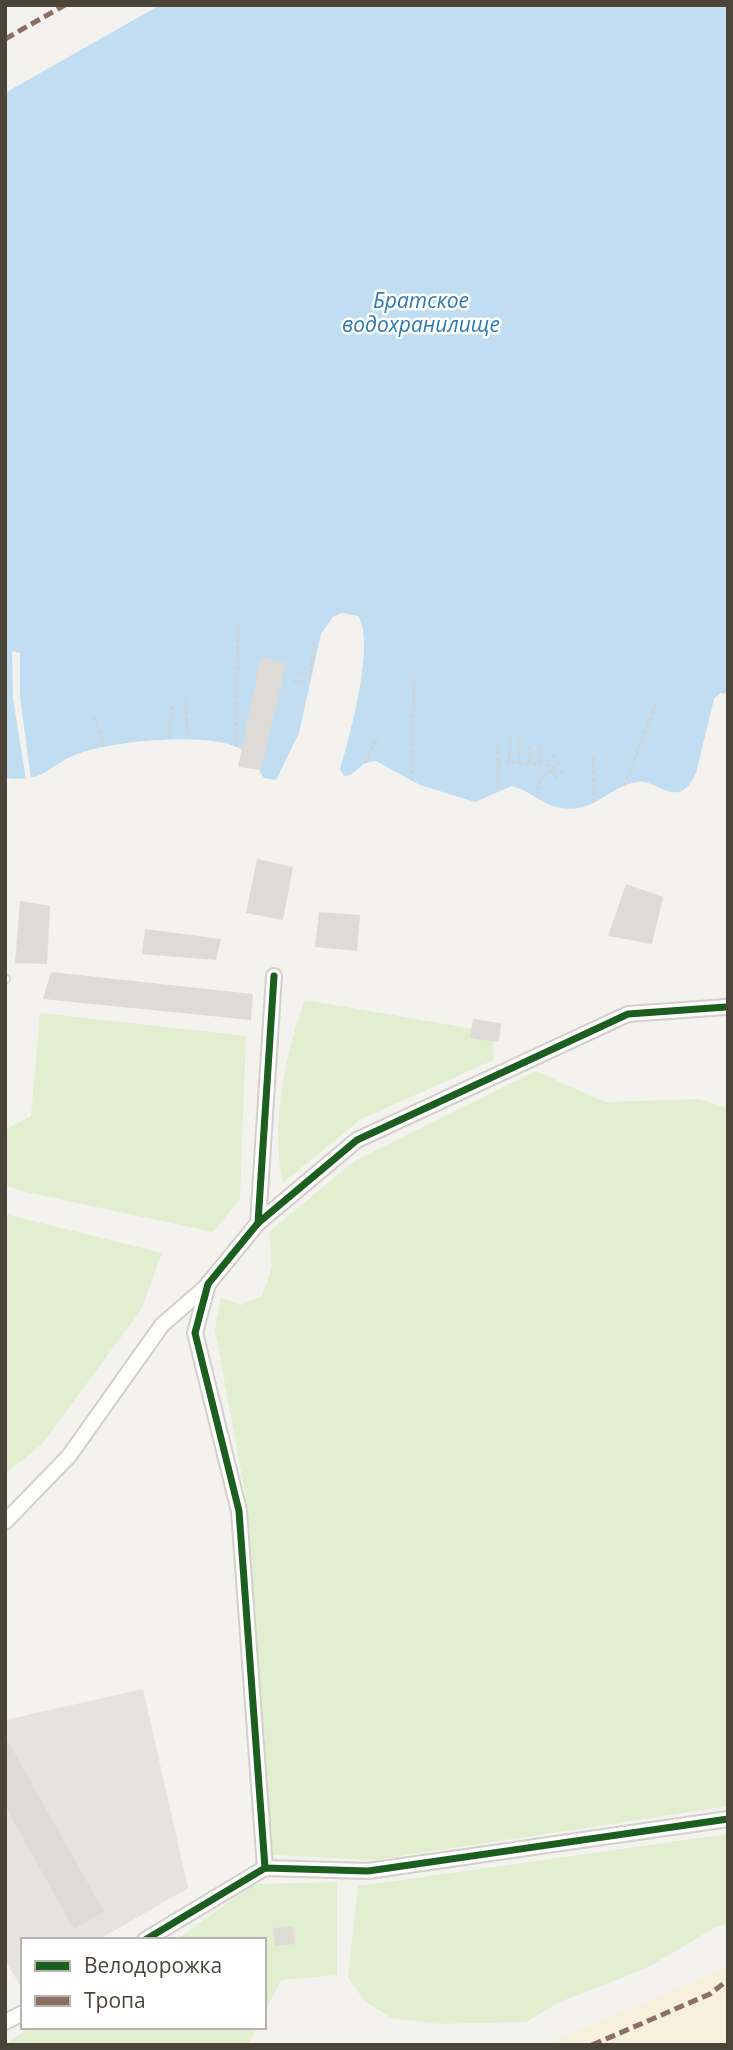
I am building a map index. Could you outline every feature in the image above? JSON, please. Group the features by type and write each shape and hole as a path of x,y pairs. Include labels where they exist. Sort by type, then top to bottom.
{"street":[{"path":"258,1223 274,976"},
{"path":"5,1522 69,1456 162,1325 208,1284 258,1223 356,1140 628,1014 726,1007"},
{"path":"208,1284 195,1333 239,1511 264,1868"},
{"path":"148,1938 264,1868 368,1871 728,1819"},
{"path":"5,2022 21,2014"}],"path":[{"path":"236,747 238,625"},
{"path":"296,672 310,673 313,640"},
{"path":"313,649 318,649"},
{"path":"412,781 414,674"},
{"path":"293,681 307,683"},
{"path":"186,697 187,739"},
{"path":"624,786 656,704"},
{"path":"169,738 172,706"},
{"path":"94,717 104,747"},
{"path":"365,763 380,731"},
{"path":"509,762 510,734"},
{"path":"519,763 520,737"},
{"path":"498,744 498,790"},
{"path":"529,764 530,746"},
{"path":"498,762 540,764 541,746"},
{"path":"555,755 546,762 556,777 565,770"},
{"path":"593,757 594,804"},
{"path":"537,797 540,779 564,760"}],"green space":[{"path":"305,1000 492,1032 494,1060 361,1119 283,1183 279,1162 279,1115 291,1043"},
{"path":"40,1013 246,1036 240,1199 213,1232 26,1192 5,1185 5,1130 31,1116"},
{"path":"536,1071 605,1102 699,1099 728,1108 728,1806 375,1860 273,1855 248,1510 215,1330 221,1298 241,1305 262,1296 272,1267 269,1232 354,1161"},
{"path":"5,1214 162,1253 141,1310 42,1444 5,1474"},
{"path":"728,1834 728,1924 716,1927 645,1969 562,2001 526,2022 439,2024 391,2018 365,2001 348,1978 358,1886"},
{"path":"337,1882 337,1975 281,1980 266,2009 266,1938 179,1938 254,1884"},
{"path":"27,2029 256,2029 248,2045 5,2045"}],"sand":[{"path":"728,1967 728,2045 545,2045"}],"shaded area":[{"path":"143,1689 188,1888 101,1938 21,1938 20,1985 5,1960 5,1720"}],"water":[{"name":"Братское водохранилище","path":"160,5 728,5 728,694 720,693 714,699 696,773 682,791 668,791 645,782 637,782 580,808 569,809 550,805 512,786 475,802 420,785 376,761 365,763 350,775 344,776 340,769 359,691 364,646 363,629 358,616 342,613 333,617 321,634 299,733 276,780 264,778 249,755 232,745 191,739 142,741 99,748 71,757 31,778 5,778 5,93"}],"pier":[{"path":"12,651 20,653 20,696 31,780 26,780 13,698"}],"building":[{"path":"261,657 286,663 261,770 238,767"},
{"path":"257,859 293,867 283,920 246,913"},
{"path":"626,884 663,897 652,944 608,936"},
{"path":"20,901 50,906 47,964 15,963"},
{"path":"319,912 360,915 357,951 315,947"},
{"path":"145,929 221,939 216,960 142,954"},
{"path":"51,972 253,994 251,1020 43,999"},
{"path":"473,1019 501,1023 499,1042 470,1038"},
{"path":"5,1736 104,1912 74,1929 5,1806"},
{"path":"293,1927 295,1944 275,1946 273,1928"}],"marked path":[{"path":"5,39 65,5"},
{"path":"592,2045 710,1994 728,1980"}],"cycle path":[{"path":"265,1868 239,1511 195,1333 208,1284 258,1223 274,976"},
{"path":"258,1223 357,1140 628,1014 726,1007"},
{"path":"148,1938 265,1868 368,1871 728,1819"}]}
